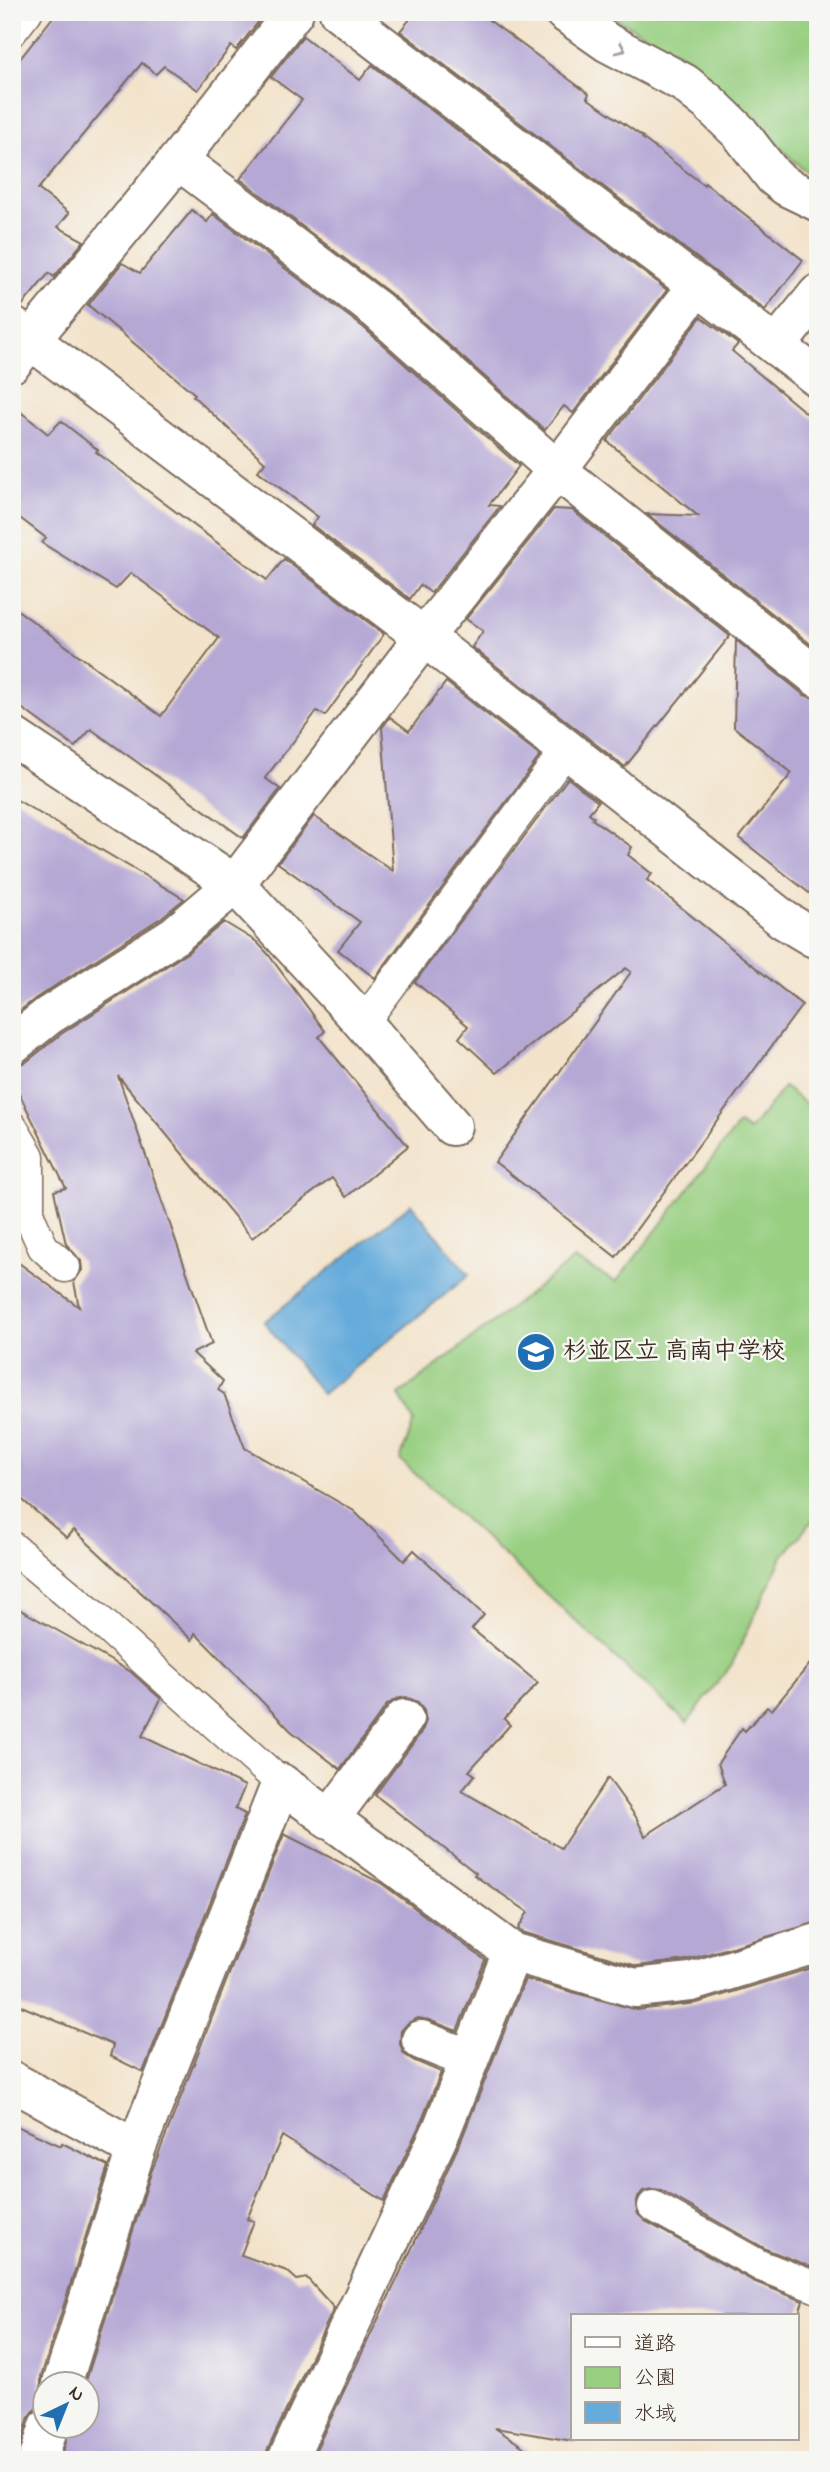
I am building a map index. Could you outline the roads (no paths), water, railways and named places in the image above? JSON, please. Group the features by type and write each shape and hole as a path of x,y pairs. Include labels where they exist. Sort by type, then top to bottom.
{"street":[{"path":"294,12 178,160 18,343 424,638 785,920 814,937 818,933"},
{"path":"339,12 818,378"},
{"path":"564,12 608,43 684,83 740,133 774,177 787,187 818,202"},
{"path":"178,160 377,310 557,470 818,678"},
{"path":"12,1045 48,1016 175,934 235,884 698,285"},
{"path":"776,346 818,294"},
{"path":"12,736 235,884 363,1023 452,1126"},
{"path":"330,1820 404,1719"},
{"path":"67,2370 136,2149 281,1783 512,1952 635,1988 691,1982 818,1943"},
{"path":"287,2460 442,2129 512,1952"},
{"path":"421,2040 469,2059"},
{"path":"12,2081 136,2149"},
{"path":"38,2460 45,2440"}],"lane":[{"path":"12,32 27,12"},
{"path":"363,1023 567,749"},
{"path":"12,1127 29,1156 29,1216 43,1247 65,1267"},
{"path":"12,1547 99,1620 281,1783"},
{"path":"653,2206 761,2266 818,2288"}],"water":[{"path":"411,1204 469,1275 322,1394 264,1322"}],"place":[{"name":"杉並区立 高南中学校","path":"536,1352"}]}
